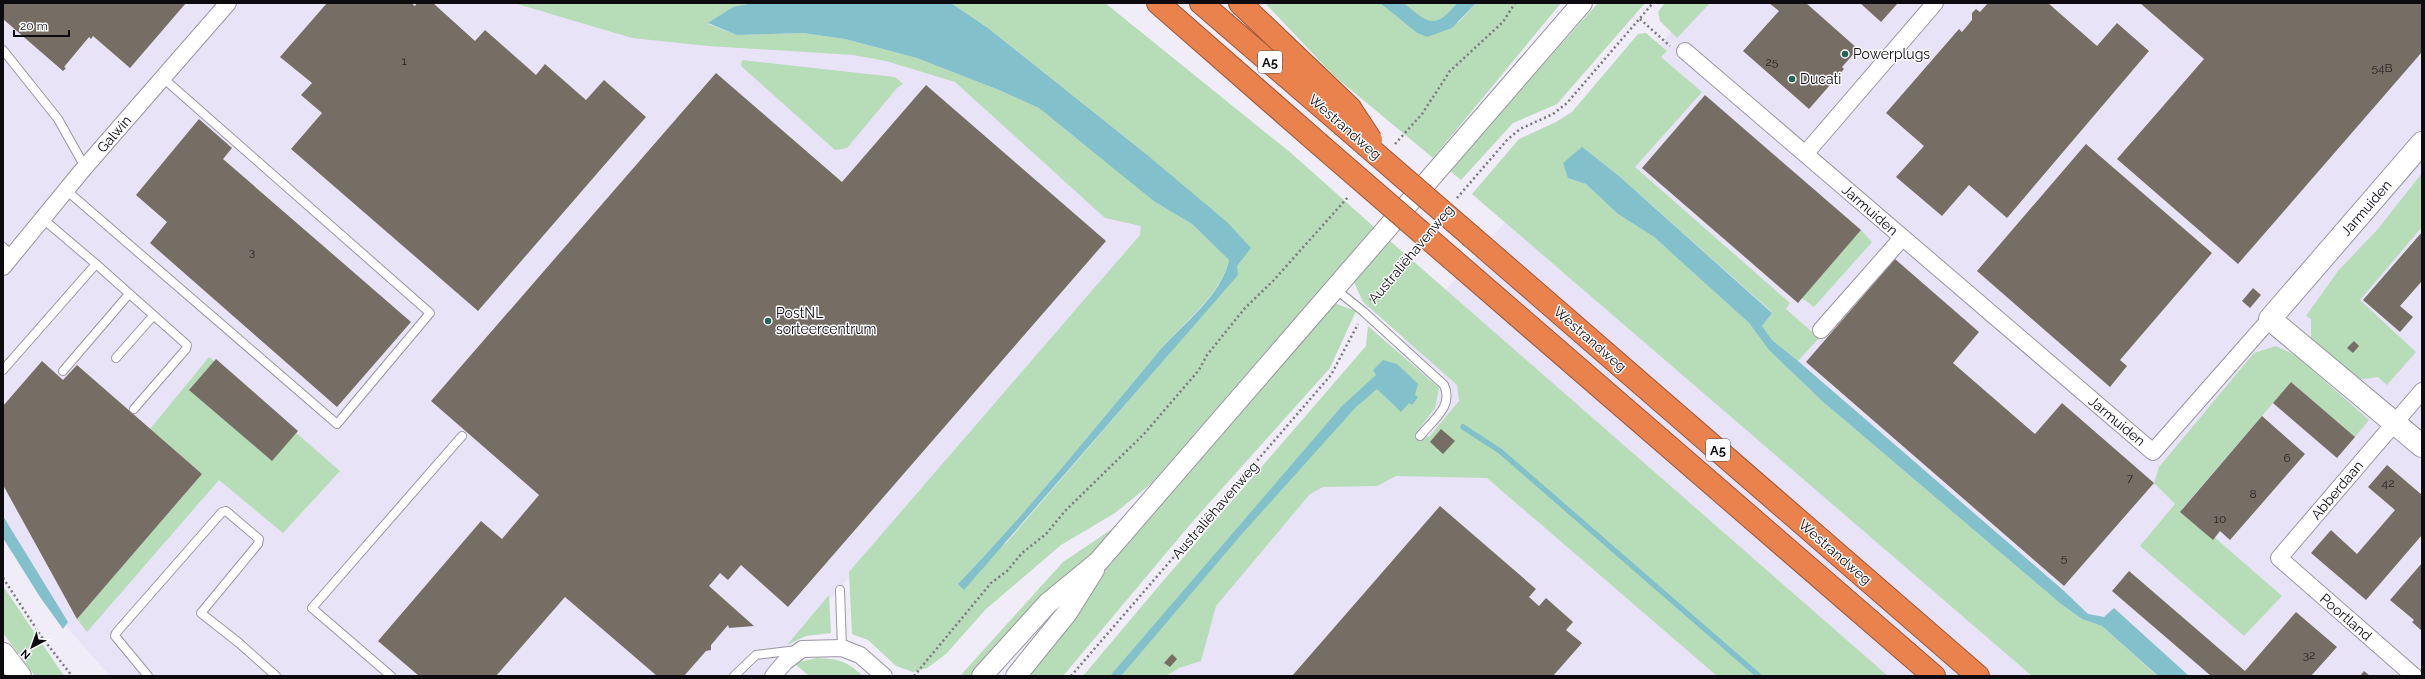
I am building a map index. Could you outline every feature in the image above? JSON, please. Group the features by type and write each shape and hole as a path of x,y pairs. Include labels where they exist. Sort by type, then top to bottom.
{"highway":[{"name":"A5","path":"1142,3 1241,75"},
{"name":"Westrandweg","path":"1158,3 1934,676"},
{"name":"Westrandweg","path":"1202,3 1344,114"},
{"name":"A5","path":"1240,3 1344,114 1388,155"},
{"name":"Westrandweg","path":"1388,155 1472,237 1978,676"}],"main road":[{"name":"Jarmuiden","path":"2270,319 2422,143"},
{"path":"2270,319 2422,446"},
{"path":"3,654 20,676"}],"street":[{"name":"Galwin","path":"6,256 43,219 85,167 228,3"},
{"path":"1016,676 1067,613 1098,562 1582,3"},
{"path":"1806,153 1936,3"},
{"name":"Jarmuiden","path":"1685,51 1806,153 1902,238 2153,452 2270,319"},
{"path":"1821,330 1902,238"},
{"name":"Abberdaan","path":"2279,558 2422,391"},
{"name":"Poortland","path":"2279,558 2414,676"},
{"path":"982,676 1048,603 1098,562"},
{"path":"774,676 785,662 802,649 842,648 860,655 884,676"}],"lane":[{"path":"5,55 58,119 85,167"},
{"path":"66,190 337,424 430,314 163,78"},
{"path":"43,219 187,345 186,349 134,409"},
{"path":"3,370 96,264"},
{"path":"1334,288 1364,312 1444,384 1448,394 1446,405 1420,436"},
{"path":"63,371 129,294"},
{"path":"116,358 153,316"},
{"path":"391,676 312,608 462,436"},
{"path":"148,676 116,636 116,633 222,512 226,511 259,539 258,544 201,613 240,643 276,676"},
{"path":"840,590 842,648"},
{"path":"734,676 756,655 802,649"}],"path":[{"path":"1388,155 1422,114 1450,71 1503,22 1515,3"},
{"name":"Australiëhavenweg","path":"1456,200 1507,140 1520,129 1553,114 1567,102 1653,3"},
{"path":"1640,19 1673,48 1685,51"},
{"path":"914,676 992,583 1007,571 1022,553 1046,534 1065,510 1144,434 1199,370 1207,355 1245,308 1273,281 1354,190"},
{"name":"Australiëhavenweg","path":"1070,676 1331,375 1372,297 1414,247"},
{"path":"3,578 41,636 72,676"}],"shaded area":[{"path":"3,3 948,3 1162,215 764,676 110,676 51,609 3,522"},
{"path":"1696,3 2422,3 2422,676 1110,676"}],"green space":[{"path":"514,3 753,3 733,7 708,24 737,35 803,33 845,39 917,58 999,90 1039,108 1086,146 1088,145 1155,202 1192,224 1229,260 1218,285 1210,297 1160,350 1036,498 958,584 1007,542 1170,353 1237,266 1146,154 988,28 951,3 1105,3 1291,153 1374,227 1152,483 1115,513 1061,545 986,609 946,654 927,668 913,672 896,666 868,640 852,634 849,572 1140,235 1141,226 1105,218 955,82 886,61 853,55 708,46 632,38"},
{"path":"1265,3 1380,3 1417,33 1427,37 1459,22 1476,3 1561,3 1433,158 1332,74"},
{"path":"1404,3 1457,3 1443,17 1437,21 1431,21 1420,16"},
{"path":"1598,3 1645,3 1557,104 1513,123 1461,180 1449,170"},
{"path":"1665,3 1710,3 1677,38 1660,21 1658,12"},
{"path":"1646,33 1667,51 1661,57 1702,92 1635,167 1790,303 1786,309 1819,338 1798,361 1772,340 1762,326 1772,312 1619,176 1582,148 1568,178 1586,184 1618,214 1654,237 1749,323 1769,350 1822,401 2061,604 2082,619 2102,626 2157,676 2032,676 1472,194 1519,139 1556,122 1572,112 1638,34"},
{"path":"742,60 895,77 903,84 897,88 847,148 835,150 741,66"},
{"path":"2422,173 2422,227 2360,300 2416,352 2387,385 2378,377 2357,380 2311,342 2311,319 2306,316 2338,271 2378,229"},
{"path":"1861,230 1872,242 1814,307 1802,298"},
{"path":"1389,240 1888,676 1717,676 1487,478 1396,476 1377,486 1323,487 1310,494 1216,606 1201,661 1179,668 1166,676 1083,676 1366,346 1368,326 1439,388 1435,408 1418,430 1429,437 1459,401 1457,385 1363,302 1354,282"},
{"path":"1334,303 1356,311 1330,368 1193,521 1063,676 1015,676"},
{"path":"2276,346 2295,355 2369,420 2355,437 2291,382 2182,509 2282,596 2244,636 2140,546 2175,504 2154,483 2159,467 2254,353"},
{"path":"209,357 340,471 283,533 219,480 87,632 77,619 202,474 150,429"},
{"path":"1124,521 976,676 960,676 1063,562"},
{"path":"3,586 64,676 35,676 3,633"},
{"path":"829,595 831,633 806,636 787,645"},
{"path":"817,658 837,660 852,667 863,676 809,676 794,663"}],"water":[{"path":"753,3 951,3 988,28 1146,154 1228,223 1251,248 1237,266 1238,275 964,590 958,584 1036,498 1160,350 1210,297 1225,273 1229,260 1192,224 1155,202 1039,108 999,90 917,58 845,39 803,33 737,35 708,23 733,7"},
{"path":"1380,3 1404,3 1420,16 1431,21 1443,17 1457,3 1476,3 1452,28 1427,37 1417,33"},
{"path":"1582,147 1619,176 1772,313 1762,326 1772,340 2063,590 2088,614 2104,617 2114,608 2189,676 2158,676 2102,626 2082,619 2061,604 1822,401 1769,350 1749,323 1654,237 1618,214 1586,184 1568,178 1563,163"},
{"path":"1383,360 1397,364 1418,384 1415,395 1418,397 1412,405 1409,403 1401,412 1377,389 1356,407 1241,535 1121,676 1110,676 1342,406 1376,375 1373,370"},
{"path":"3,516 68,622 63,629 40,597 3,538"}],"building":[{"path":"3,3 186,3 130,68 93,36 91,39 89,37 64,67 66,68 63,71 3,19"},
{"path":"327,3 411,3 415,6 417,3 433,3 475,41 485,30 536,75 545,64 586,100 604,80 646,117 478,311 291,149 322,113 301,95 312,83 280,57"},
{"path":"1769,3 1806,3 1858,49 1842,67 1844,69 1809,109 1743,51 1779,11"},
{"path":"1860,3 1898,3 1881,22"},
{"path":"1988,3 2048,3 2097,46 2117,23 2149,51 2007,218 1969,185 1942,216 1896,177 1924,146 1886,113 1959,29 1962,32 1972,20 1972,13 1976,9 1980,12"},
{"path":"2140,3 2422,3 2422,52 2238,264 2117,159 2204,59"},
{"name":"PostNL sorteercentrum","path":"716,73 842,182 926,85 1106,241 788,607 741,565 728,580 720,573 709,586 754,626 729,628 728,625 711,645 711,650 706,651 684,676 657,676 565,597 496,676 419,676 378,641 481,521 502,539 539,495 431,401"},
{"path":"1705,95 1861,230 1798,303 1642,168"},
{"path":"199,119 232,148 223,159 411,322 337,407 150,243 167,222 136,195"},
{"path":"2086,144 2212,253 2120,360 2127,366 2110,387 1977,271"},
{"path":"2422,232 2422,281 2400,306 2413,317 2400,332 2363,300"},
{"path":"1895,259 1979,332 1953,363 2035,434 2062,403 2154,483 2064,586 1806,362"},
{"path":"2253,288 2261,295 2250,308 2242,301"},
{"path":"2354,341 2359,346 2353,353 2347,348"},
{"path":"216,359 298,431 272,461 189,390"},
{"path":"42,361 63,380 77,365 202,474 77,619 3,485 3,406"},
{"path":"2291,382 2355,437 2337,458 2273,403"},
{"path":"2262,416 2305,454 2230,540 2220,531 2213,540 2180,512"},
{"path":"1441,429 1455,441 1443,454 1430,442"},
{"path":"2387,465 2422,495 2422,535 2366,600 2311,553 2331,530 2357,554 2395,510 2368,487"},
{"path":"1440,506 1536,589 1529,597 1539,606 1546,598 1573,622 1566,630 1582,643 1553,676 1292,676"},
{"path":"2422,563 2422,631 2412,622 2414,620 2390,600"},
{"path":"2129,571 2245,671 2296,612 2337,647 2311,676 2211,676 2112,591"},
{"path":"1172,654 1177,659 1170,667 1164,663"},
{"path":"2364,671 2370,676 2360,676"}],"waterway":[{"path":"1463,427 1500,451 1759,676"}],"place":[{"name":"Powerplugs","path":"1845,54"},
{"name":"Ducati","path":"1792,79"},
{"name":"PostNL sorteercentrum","path":"768,321"}]}
